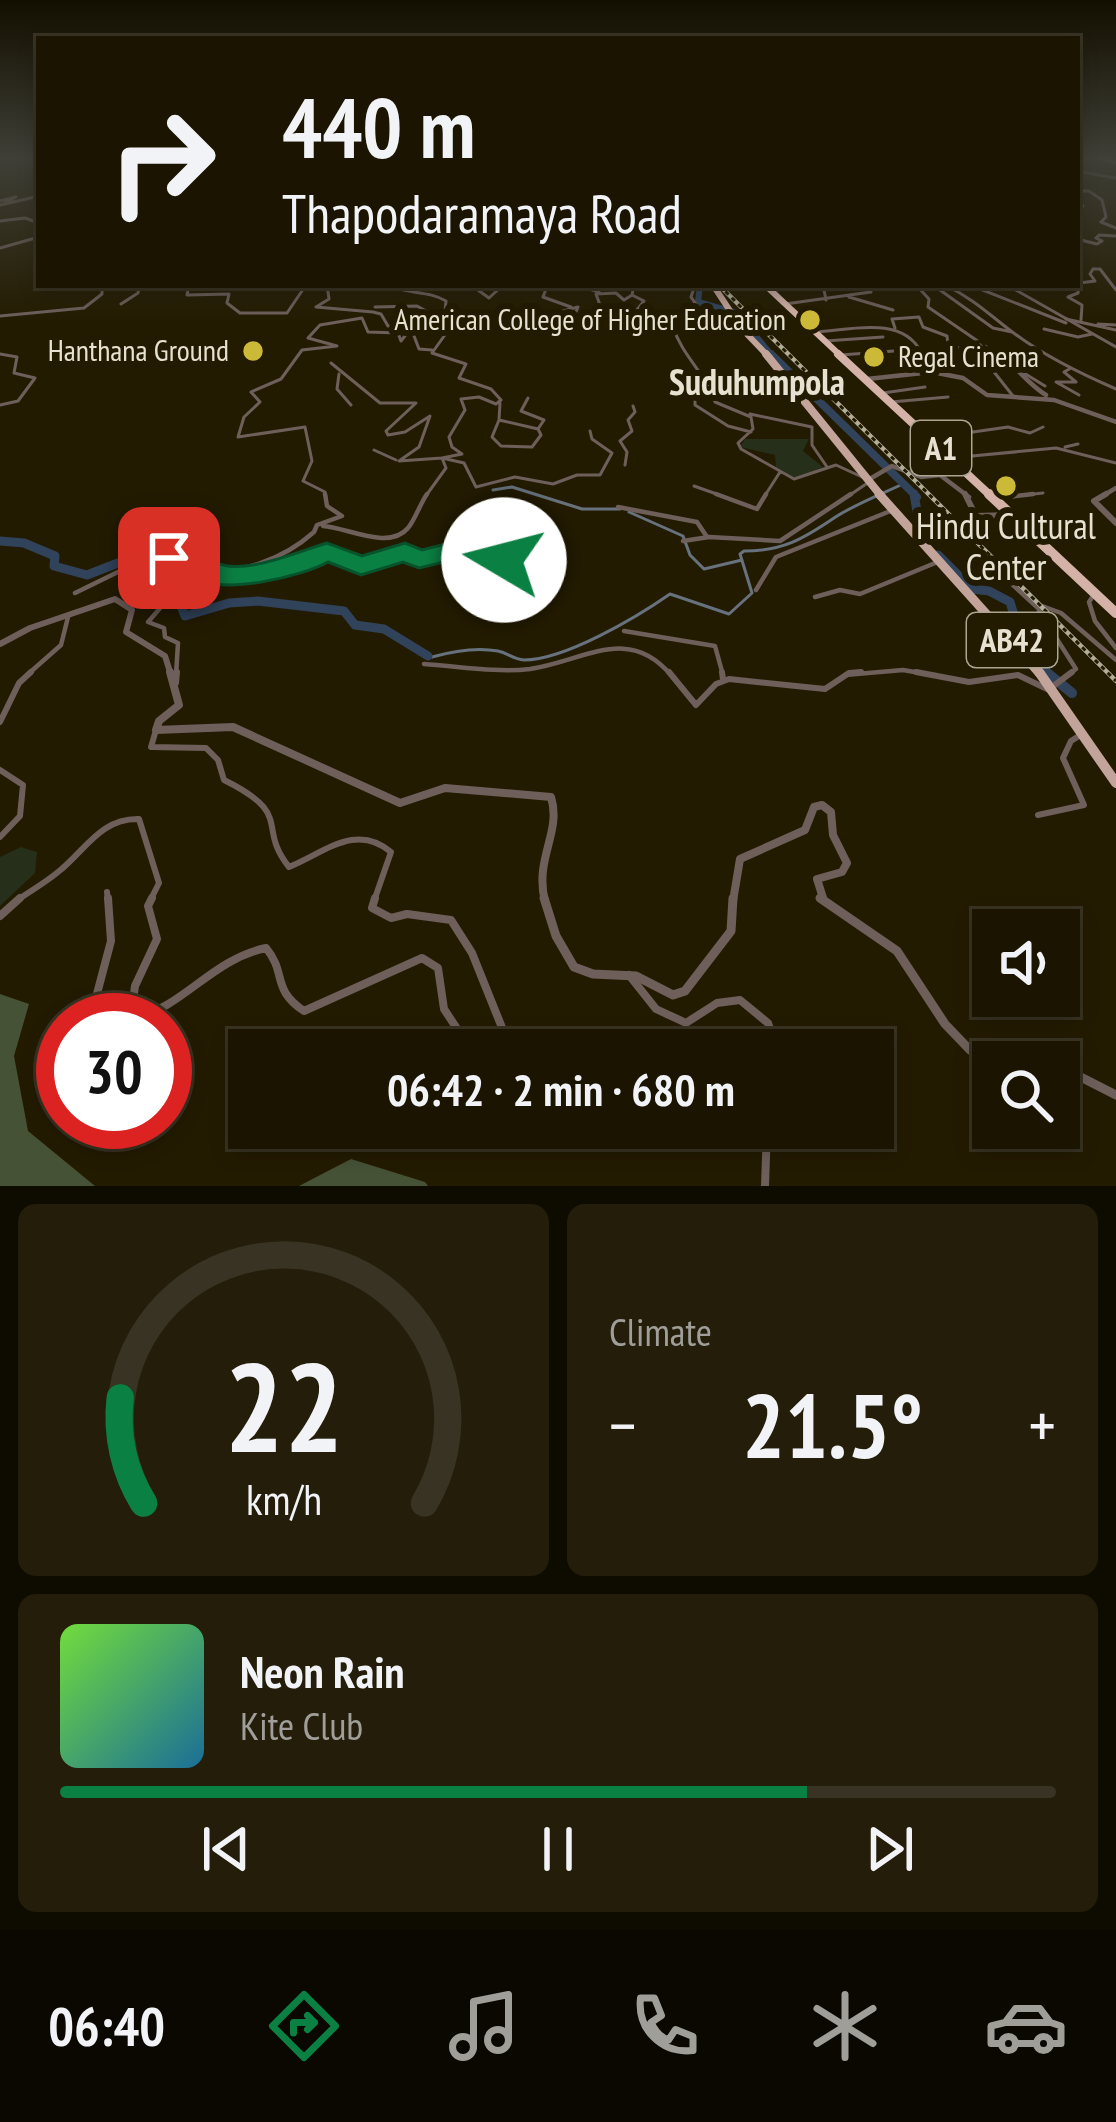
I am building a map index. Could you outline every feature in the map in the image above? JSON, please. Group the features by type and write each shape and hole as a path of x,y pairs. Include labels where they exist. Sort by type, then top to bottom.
{"highway":[{"name":"A1","path":"768,288 1116,614"}],"main road":[{"name":"AB42","path":"714,288 880,495 1056,688 1116,783"}],"street":[{"path":"0,221 26,218 36,222"},
{"path":"1080,240 1097,244 1102,242 1097,236 1116,236"},
{"path":"0,248 36,238"},
{"path":"1080,283 1095,280 1090,274 1100,269 1116,290"},
{"path":"0,316 87,307 102,294 102,288"},
{"path":"122,304 139,288"},
{"path":"189,288 188,295 229,294 227,303 238,312 283,313 288,313 304,288"},
{"path":"327,288 329,299 316,307 339,313 368,310 381,314 388,326 410,328"},
{"path":"395,288 412,296 434,294 446,301 445,311 511,332 533,310 548,319 549,326 556,313 572,307"},
{"path":"475,288 489,298 500,288"},
{"path":"544,288 543,297 550,302 578,308 570,327 594,312 600,305 596,295 601,293"},
{"path":"585,288 616,293 624,300 633,288"},
{"path":"693,288 691,297 700,310 713,317 732,314"},
{"path":"810,288 815,303"},
{"path":"822,288 826,300"},
{"path":"786,305 871,292 866,288"},
{"path":"919,288 929,299 928,307 1045,386"},
{"path":"937,288 993,328 1012,332"},
{"path":"951,288 982,303 1012,332 1116,389"},
{"path":"978,288 1068,322 1116,327"},
{"path":"1012,288 1116,347"},
{"path":"1078,288 1068,297 1082,305 1081,320"},
{"path":"632,295 644,301 636,311 672,326 681,352 705,374 716,402 812,428 812,445 827,467"},
{"path":"849,297 893,310"},
{"path":"376,307 417,306 452,325 493,327"},
{"path":"895,328 892,319 919,317 923,327 946,336 947,345 979,353 1013,396"},
{"path":"314,532 316,525 342,516 327,506 326,492 303,481 312,461 305,428 238,437 244,416 260,402 251,392 280,379 302,350 337,346 308,338 320,325 362,318 368,332 398,333 401,341 410,328"},
{"path":"432,350 452,325"},
{"path":"410,328 419,349 432,350"},
{"path":"816,332 895,328 915,340 921,352 956,358 932,372 867,379"},
{"path":"1044,329 1078,337 1091,334"},
{"path":"826,340 883,337"},
{"path":"432,350 434,355 469,366 458,378 498,394 499,420 492,437 501,446 532,447 542,435 538,429 499,420"},
{"path":"841,355 894,351"},
{"path":"0,354 17,357 14,373 35,378 18,401 0,406"},
{"path":"331,363 376,401 416,403 386,431 388,435 398,436 430,417 418,447 398,460"},
{"path":"1071,368 1064,372 1076,382 1056,382 1079,395"},
{"path":"1019,370 1033,388 1116,422"},
{"path":"932,372 963,378 987,394 1070,405 1082,411"},
{"path":"339,374 337,389 351,405"},
{"path":"882,393 925,387"},
{"path":"708,391 695,398 695,404 728,426 751,432"},
{"path":"394,396 396,405"},
{"path":"891,402 948,397"},
{"path":"374,449 398,460 461,455 449,436 465,410 463,398 500,403"},
{"path":"528,398 521,411 544,420 538,429"},
{"path":"625,465 627,452 620,441 632,431 628,420 635,412 633,406"},
{"path":"740,411 754,423 738,446 780,472 794,479 841,465 869,481"},
{"path":"931,438 1008,427 1030,433 1042,428"},
{"path":"442,458 464,463 473,485 480,488 515,477 553,484 577,475 600,475 612,453 592,439 590,431"},
{"path":"1059,448 1078,444"},
{"path":"951,458 1007,446 1102,453 1116,463"},
{"path":"206,568 236,569 301,547 327,524 380,539 409,529 412,514 446,468 442,458"},
{"path":"685,541 707,537 778,542 836,509 889,467 922,477 947,476 963,489 972,513 981,519 1010,515"},
{"path":"694,486 757,509 780,472"},
{"path":"1116,488 1094,500 1116,523"},
{"path":"994,499 1043,494"},
{"path":"618,507 697,522 707,537"},
{"path":"756,590 776,557 893,510"},
{"path":"75,593 158,548 201,531 201,562 212,574 303,565 327,552 361,566 405,552 419,560 449,552 478,561 504,560 518,567"},
{"path":"158,548 169,558 155,585 168,599 148,622 164,628 165,637 178,644 179,704 159,721 151,747 206,748 218,760 224,780 257,796 277,824 283,861 289,866 335,842 369,839 384,844 391,861 372,908 391,918 431,915 451,920 472,953 503,1029"},
{"path":"723,680 825,688 849,673 903,670 969,682 1018,675 1056,688 1076,669 1038,608 980,556"},
{"path":"815,597 840,590 860,594 940,561"},
{"path":"1095,593 1089,602 1094,622 1116,648"},
{"path":"0,644 35,624 68,617 101,599 125,602 132,610 126,632 165,656 176,683"},
{"path":"1038,608 1061,613 1116,661"},
{"path":"0,722 20,683 61,645 68,617"},
{"path":"624,631 662,638 681,636 715,646 723,680"},
{"path":"424,664 529,669 575,655 632,648 655,655 690,704 700,704 723,680"},
{"path":"156,730 233,727 400,803 446,788 551,797 556,814 542,860 540,887 563,950 574,967 629,975 673,995 685,991 731,932 735,868 740,859 805,830 814,807 822,806 831,812 833,835 847,863 842,872 818,880 819,897 898,952 942,1022 972,1048"},
{"path":"1038,814 1084,805 1063,763 1071,741 1082,734"},
{"path":"0,770 23,785 23,810 18,823 0,837"},
{"path":"0,916 24,893 57,874 105,826 139,819 159,883 148,911 157,939 136,993"},
{"path":"97,993 111,941 107,892"},
{"path":"176,993 203,971 249,950 266,948 273,956 284,998 304,1010 422,958 438,968 444,1009 457,1029"},
{"path":"629,975 656,1010 686,1023 717,1003 740,1000 770,1029"},
{"path":"1080,1077 1116,1095"},
{"path":"765,1186 766,1149"}],"green space":[{"path":"745,439 809,439 803,451 823,467 787,476 776,468 775,455 740,447"},
{"path":"21,847 37,852 35,873 0,906 0,857"},
{"path":"0,994 29,1004 14,1056 28,1131 36,1138 36,1149 50,1149 95,1186 0,1186"},
{"path":"351,1159 425,1182 428,1186 299,1186"}],"waterway":[{"path":"700,288 698,302 737,313 773,357"},
{"path":"771,354 914,494"},
{"path":"742,560 744,551 792,542 905,483"},
{"path":"493,490 512,487 582,509 620,509"},
{"path":"914,494 917,497"},
{"path":"914,494 922,540"},
{"path":"629,512 683,536 690,555 704,569 742,560"},
{"path":"0,541 24,543 55,556 54,566 87,575 172,542 184,561 171,581 185,616 229,603 258,601 344,611 355,625 384,629 428,656"},
{"path":"938,555 972,589 989,591 1010,602 1022,642 1048,673"},
{"path":"432,657 481,649 524,660 541,658 600,636 670,594 729,614 752,593 742,560"},
{"path":"1048,673 1072,693"}],"railway":[{"path":"722,288 1116,681"}],"place":[{"name":"American College of Higher Education","path":"810,320"},
{"name":"Hanthana Ground","path":"253,351"},
{"name":"Regal Cinema","path":"874,357"},
{"name":"Hindu Cultural Center","path":"1006,486"}],"district":[{"name":"Suduhumpola","path":"757,382"}],"route":[{"path":"169,558 159,552 159,541 197,530 201,531 201,562 208,572 225,576 303,565 327,552 337,552 349,564 361,566 405,552 419,560 449,552 478,561 504,560"}]}
